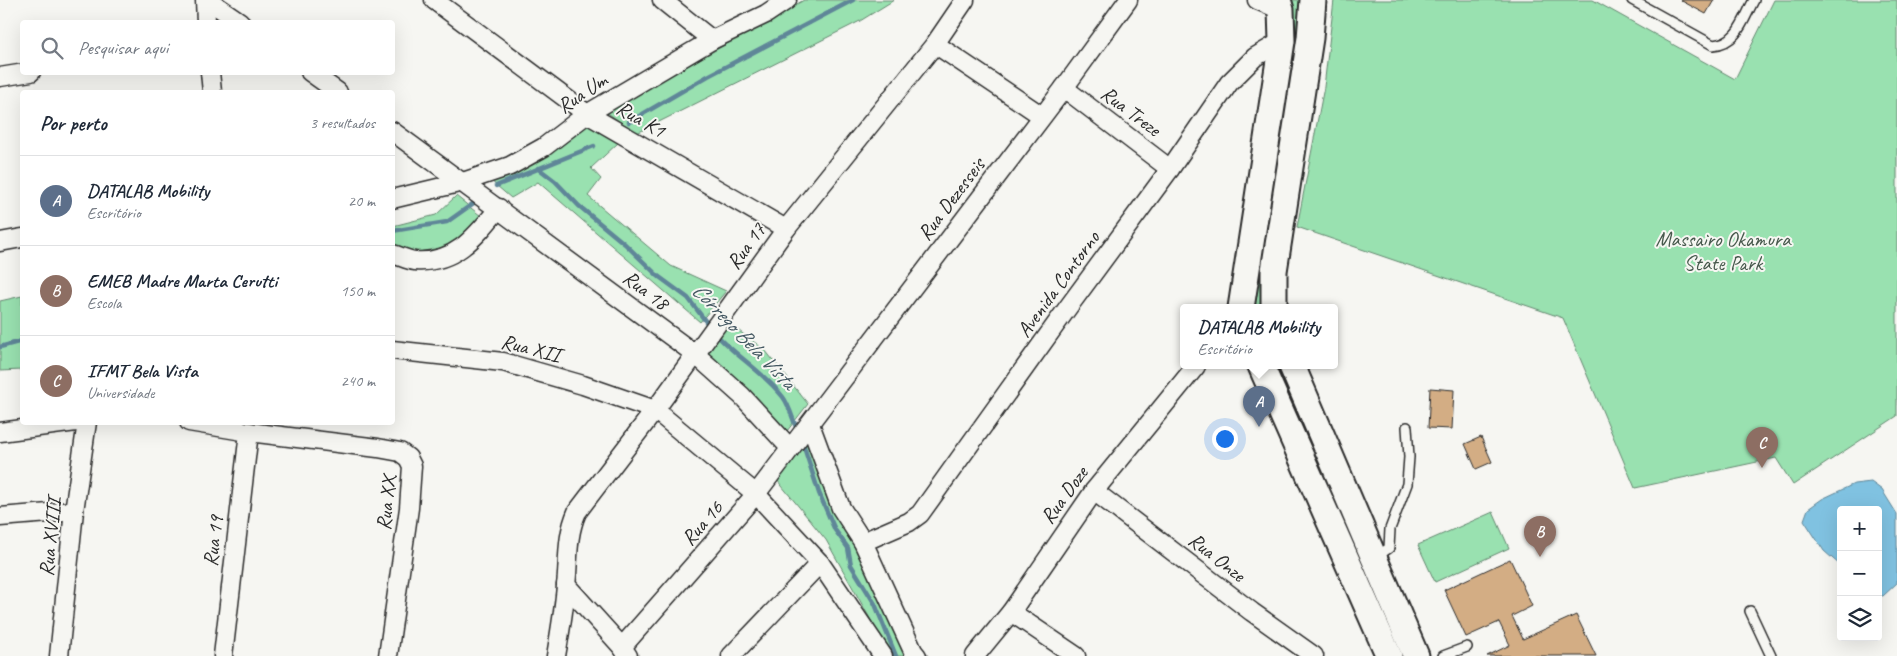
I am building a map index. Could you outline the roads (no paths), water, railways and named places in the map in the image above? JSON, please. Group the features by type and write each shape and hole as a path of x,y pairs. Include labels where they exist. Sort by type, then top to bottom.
{"main road":[{"path":"1274,304 1274,271 1310,38 1313,0"},
{"path":"1242,304 1282,41 1280,5"},
{"path":"1262,369 1388,656"},
{"path":"1293,369 1416,656"}],"street":[{"path":"206,20 207,0"},
{"path":"207,0 237,20"},
{"name":"Rua K1","path":"434,0 587,114 786,230"},
{"path":"662,0 712,40"},
{"name":"Rua Um","path":"395,198 463,182 510,166 544,147 587,114 712,40 766,14 787,0"},
{"name":"Rua 17","path":"556,656 566,585 568,538 571,524 577,512 655,410 786,230 935,44 965,0"},
{"name":"Rua Dezesseis","path":"808,426 1064,88 1128,0"},
{"path":"1257,0 1280,5"},
{"name":"Avenida Contorno","path":"863,542 909,522 920,514 1170,169 1228,83 1255,57 1282,41"},
{"path":"935,44 1042,116"},
{"path":"0,77 20,74"},
{"path":"210,75 212,90"},
{"path":"314,75 335,90"},
{"name":"Rua Treze","path":"1064,88 1170,169"},
{"name":"Rua 18","path":"395,134 499,208 695,354 742,396 792,446"},
{"path":"395,255 414,261 436,260 460,250 470,242 499,208"},
{"path":"0,242 20,238"},
{"name":"Rua XII","path":"395,350 503,362 583,385 655,410"},
{"name":"Rua Doze","path":"975,656 1011,612 1094,490 1194,369"},
{"path":"655,410 756,494 820,563 883,656"},
{"path":"0,432 53,425"},
{"name":"Rua XVIII","path":"60,656 74,511 87,425"},
{"name":"Rua XX","path":"207,425 378,448 400,452 408,458 412,466 409,508 388,656"},
{"path":"808,426 841,508 863,542 917,656"},
{"name":"Rua 16","path":"625,652 756,494 808,426"},
{"name":"Rua 19","path":"223,656 249,432"},
{"name":"Rua Onze","path":"1094,490 1252,612 1314,656"},
{"path":"0,517 74,511"},
{"path":"731,656 820,563"},
{"path":"566,585 625,652"},
{"path":"1011,612 1076,656"}],"lane":[{"path":"1632,0 1713,44 1726,43 1733,38 1754,0"},
{"path":"1374,558 1388,548 1390,529 1407,484 1409,457 1407,427"},
{"path":"1750,611 1771,656"},
{"path":"1443,656 1467,647"}],"water":[{"path":"1871,482 1882,490 1897,514 1897,583 1883,596 1882,506 1837,506 1837,562 1824,551 1804,520 1808,509 1822,499 1854,484"}],"waterway":[{"path":"629,122 708,76 853,0"},
{"path":"496,186 594,146"},
{"name":"Córrego Bela Vista","path":"538,168 555,181 579,206 625,244 658,276 688,298 710,327"},
{"path":"395,231 447,222 478,200"},
{"name":"Córrego Bela Vista","path":"715,333 783,397 790,409 798,432"},
{"path":"0,347 20,342"},
{"name":"Córrego Bela Vista","path":"802,441 819,493 835,530 848,548 851,565 875,604 896,656"}],"place":[{"name":"DATALAB Mobility","path":"1259,427"},
{"name":"IFMT Bela Vista","path":"1762,468"},
{"name":"EMEB Madre Marta Cerutti","path":"1540,557"}],"park label":[{"name":"Massairo Okamura State Park","path":"1723,251"}]}
